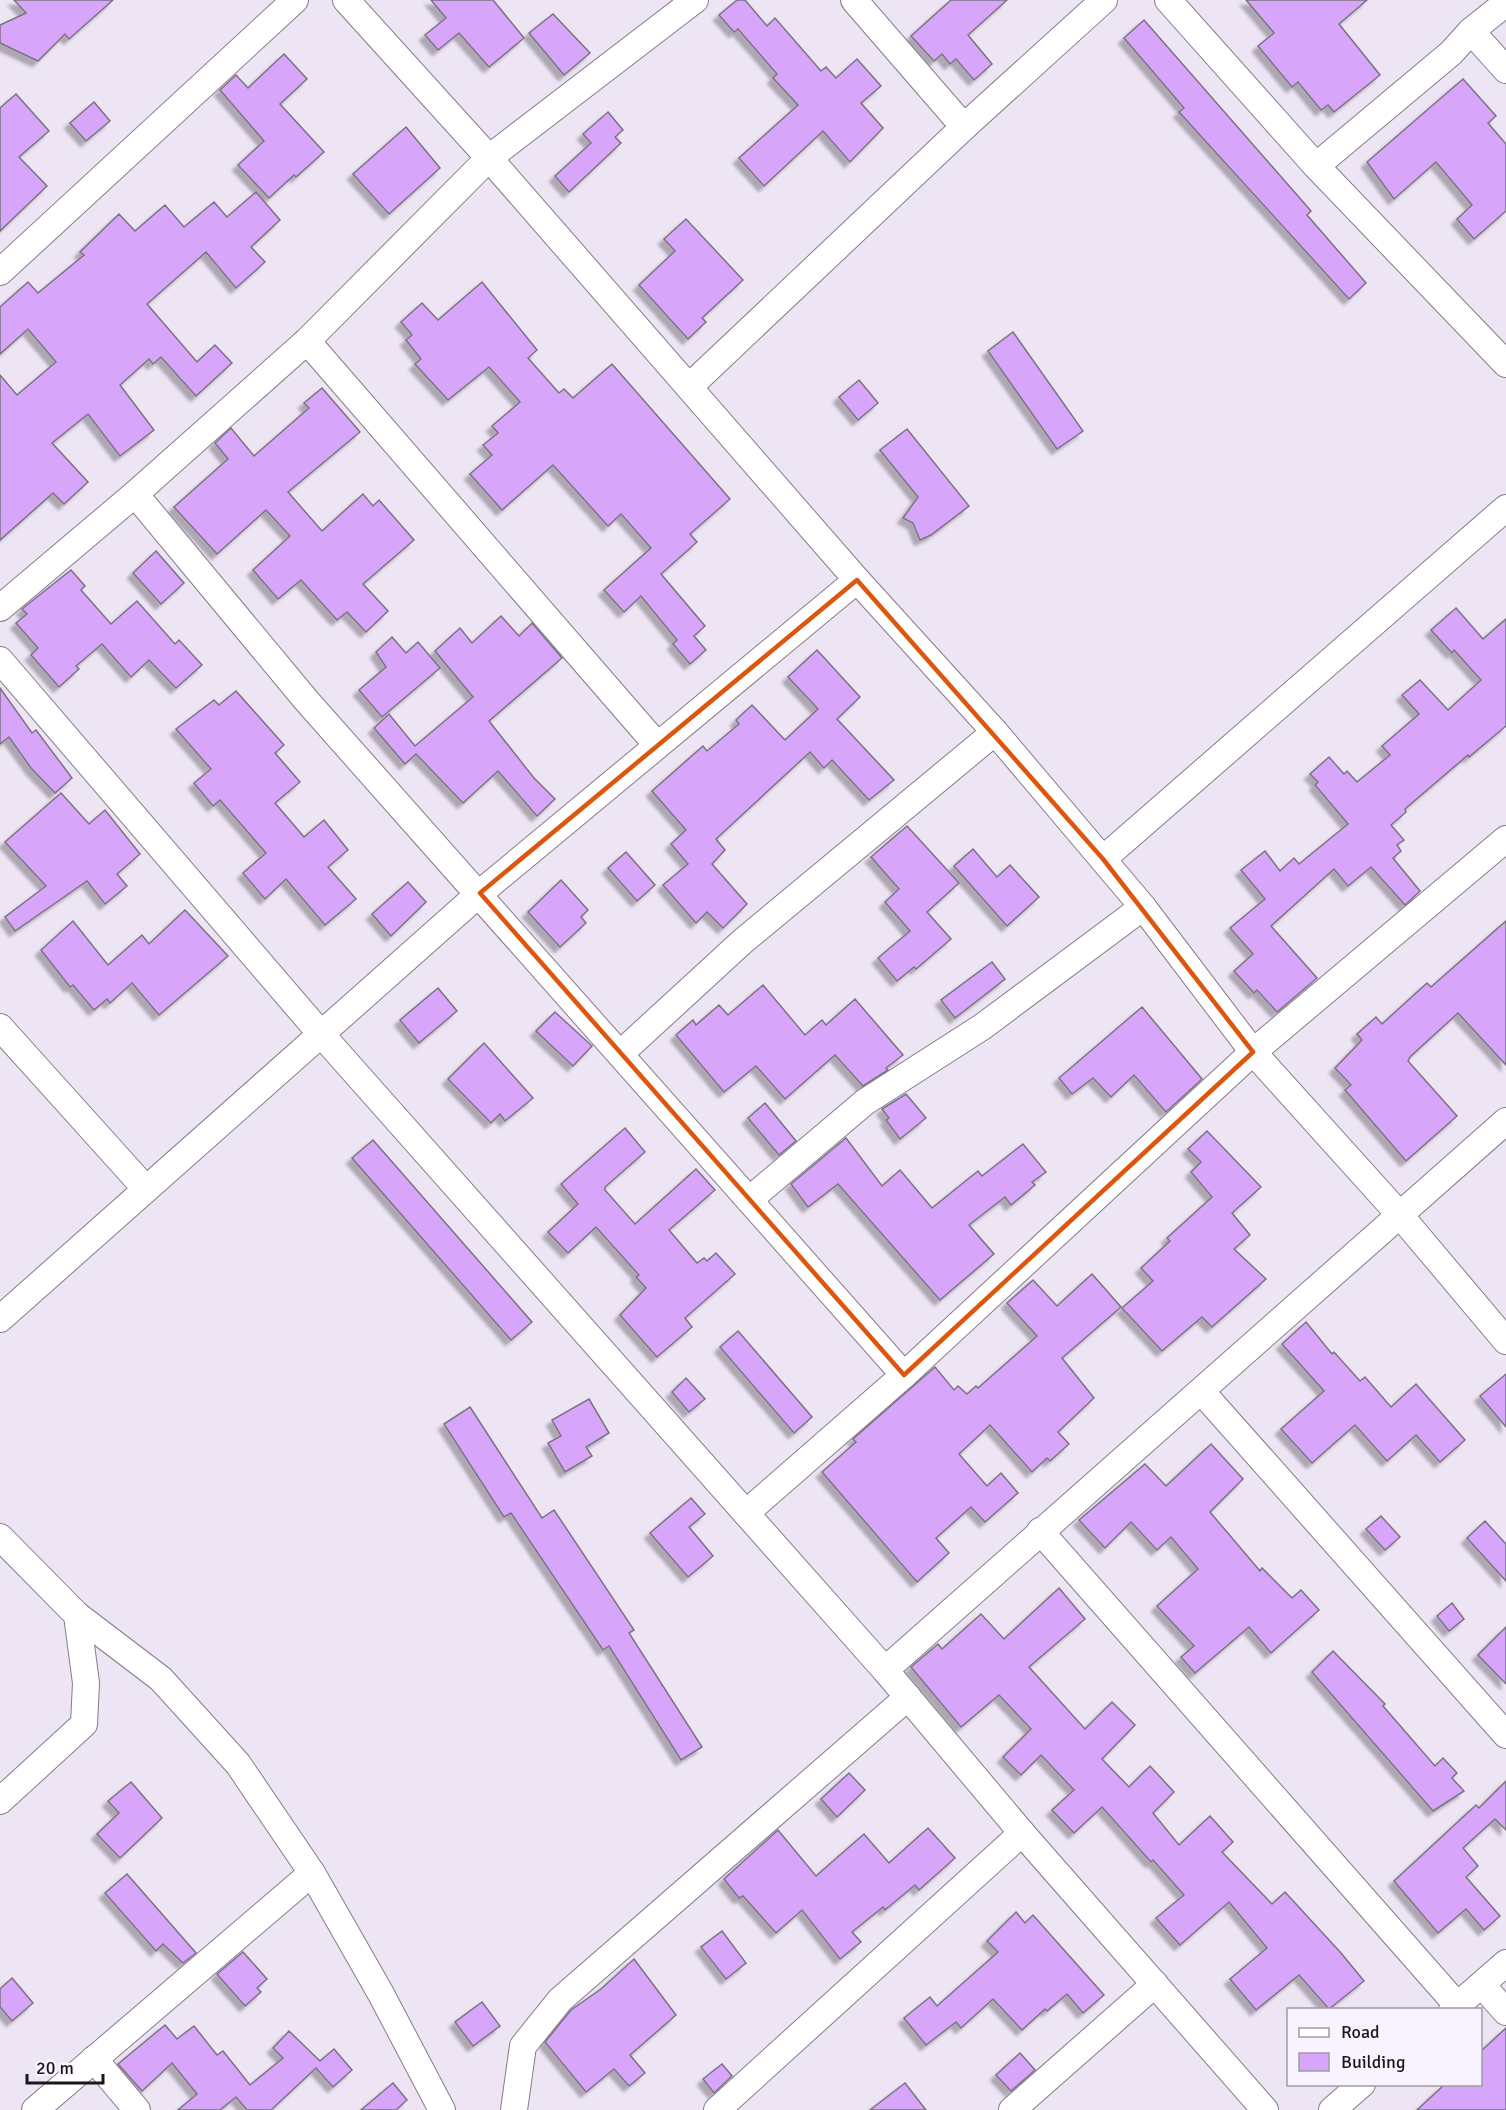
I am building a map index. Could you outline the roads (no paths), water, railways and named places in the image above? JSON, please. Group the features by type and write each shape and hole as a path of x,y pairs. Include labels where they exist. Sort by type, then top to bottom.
{"street":[{"path":"0,272 295,0"},
{"path":"346,0 489,158 857,580 994,732 1143,907 1253,1052 1399,1214 1506,1341"},
{"path":"0,608 135,494 307,341 489,158 695,0"},
{"path":"854,0 964,127"},
{"path":"689,387 964,127 1104,0"},
{"path":"1168,0 1316,166 1502,353"},
{"path":"1316,166 1451,53 1471,31 1506,3"},
{"path":"1471,31 1506,70"},
{"path":"307,341 657,745"},
{"path":"135,494 306,700 480,893 904,1374"},
{"path":"1103,859 1506,508"},
{"path":"0,1319 480,893 857,580"},
{"path":"0,660 321,1034 885,1670 1022,1833 1265,2110"},
{"path":"620,1054 743,941 994,732"},
{"path":"746,1513 904,1374 1253,1052 1506,839"},
{"path":"749,1200 865,1102 982,1028 1143,907"},
{"path":"0,1027 145,1188"},
{"path":"885,1670 1506,1121"},
{"path":"1202,1392 1506,1735"},
{"path":"1040,1531 1455,2008 1506,1963"},
{"path":"0,1537 76,1615 161,1679 238,1764 312,1873 381,1994 442,2110"},
{"path":"0,1802 84,1724 86,1683 76,1615"},
{"path":"513,2110 524,2046 560,2000 908,1697"},
{"path":"717,2110 1022,1833"},
{"path":"34,2110 312,1873"},
{"path":"1012,2110 1155,1984"},
{"path":"1482,1985 1506,2012"},
{"path":"94,2059 137,2110"},
{"path":"1332,2110 1361,2086"}]}
